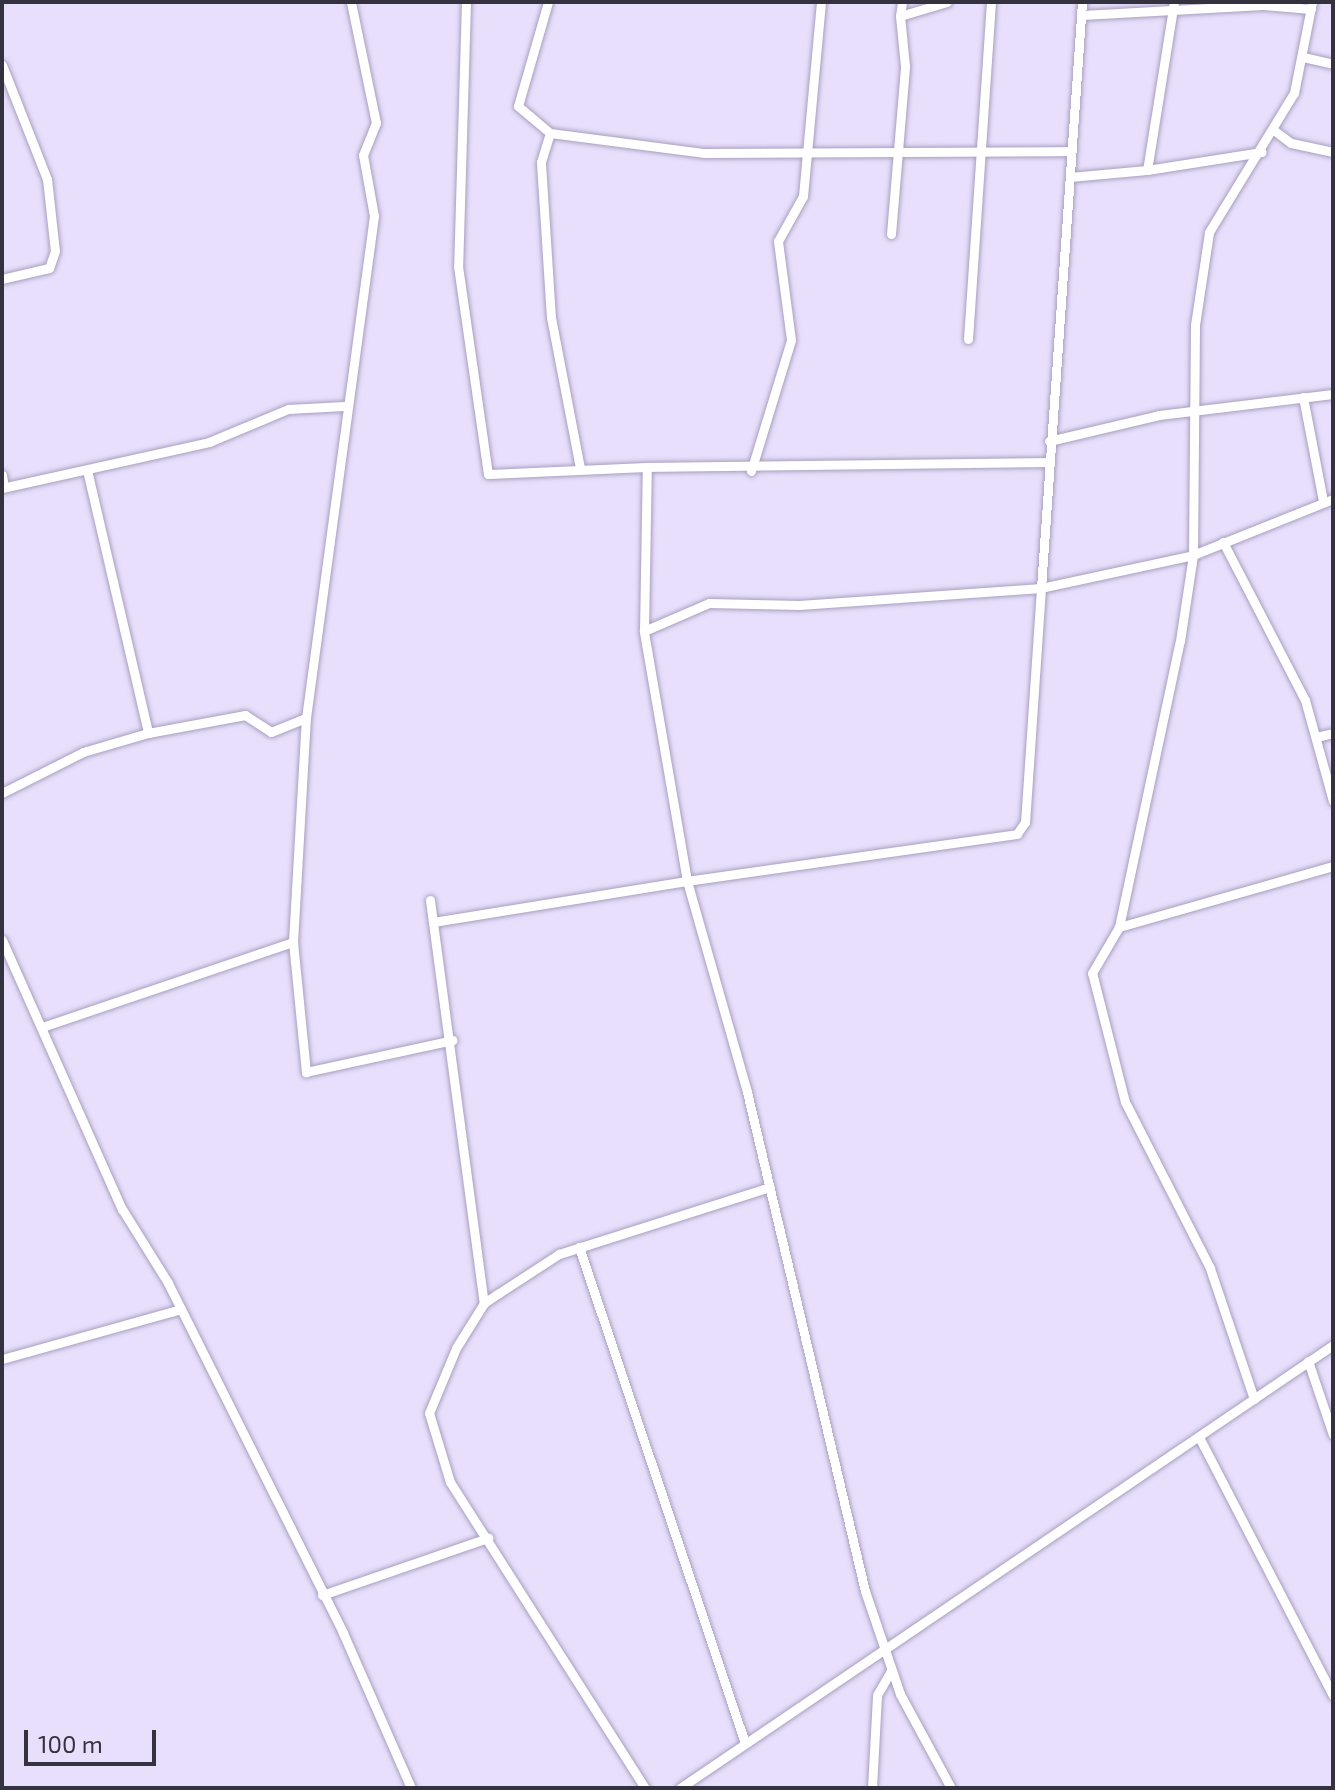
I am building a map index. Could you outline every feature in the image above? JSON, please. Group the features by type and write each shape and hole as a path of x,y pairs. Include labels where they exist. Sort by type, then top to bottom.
{"street":[{"path":"351,2 376,123 363,155 374,216 344,406 306,718 301,911 293,942 306,1072 453,1040"},
{"path":"466,2 458,266 488,474 580,468 751,471 1047,462"},
{"path":"548,2 518,106 550,133 675,151 897,154 985,148 1071,151"},
{"path":"751,471 791,340 778,241 803,196 821,2"},
{"path":"891,234 902,2"},
{"path":"900,16 947,2"},
{"path":"968,339 985,148 991,2"},
{"path":"433,922 687,881 1017,834 1025,822 1047,462 1082,2"},
{"path":"1082,15 1174,7 1311,6 1303,57 1275,131 1209,232 1195,325 1198,412 1193,555 1119,927 1092,973 1115,1067 1134,1124 1216,1282 1254,1399"},
{"path":"1147,170 1174,7"},
{"path":"1303,57 1333,64"},
{"path":"2,65 47,179 55,251 49,268 2,279"},
{"path":"1275,131 1291,143 1333,152"},
{"path":"550,133 541,162 551,318 580,468"},
{"path":"1070,177 1147,170 1262,152"},
{"path":"1049,441 1198,412 1333,394"},
{"path":"644,631 709,603 799,605 1041,588 1193,555 1328,500 1303,397"},
{"path":"2,475 3,487 209,442 255,417 344,406"},
{"path":"647,467 644,631 687,881 770,1187 884,1652 951,1788"},
{"path":"87,470 148,733"},
{"path":"1223,542 1305,700 1333,801"},
{"path":"2,793 83,752 148,733 245,715 271,732 306,718"},
{"path":"1316,737 1333,733"},
{"path":"1119,927 1333,866"},
{"path":"430,900 453,1040 484,1303"},
{"path":"2,940 122,1209 178,1310 322,1595 411,1788"},
{"path":"42,1027 293,942"},
{"path":"645,1788 450,1482 429,1413 440,1377 484,1303 579,1247 770,1187"},
{"path":"579,1247 745,1743"},
{"path":"2,1359 178,1310"},
{"path":"680,1788 1333,1345"},
{"path":"1308,1361 1333,1435"},
{"path":"1199,1437 1333,1695"},
{"path":"322,1595 488,1538"},
{"path":"872,1788 877,1695 891,1671"}]}
